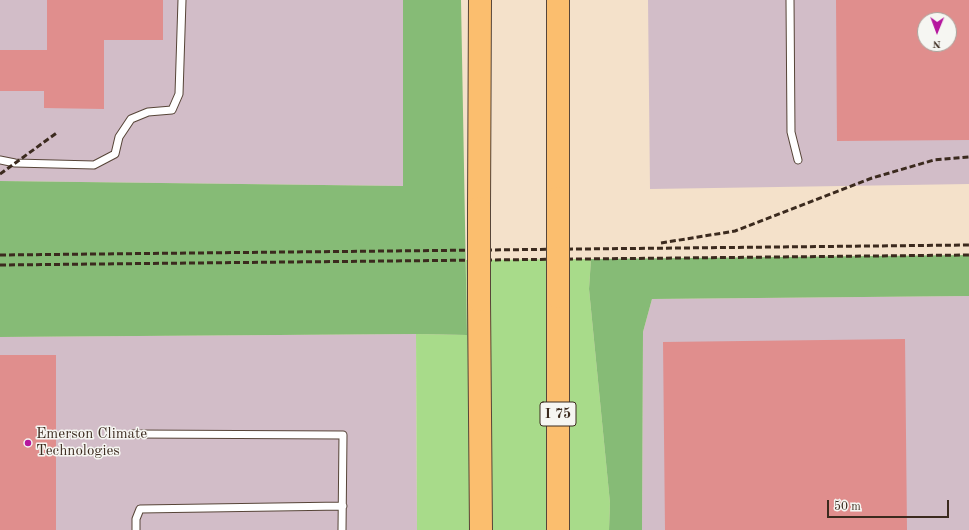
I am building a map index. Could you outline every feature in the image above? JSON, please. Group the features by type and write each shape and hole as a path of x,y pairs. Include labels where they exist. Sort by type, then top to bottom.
{"highway":[{"path":"480,0 478,208 481,530"},
{"name":"I 75","path":"558,0 558,530"}],"lane":[{"path":"0,160 15,163 94,164 115,154 119,137 131,119 148,112 172,110 179,94 182,0"},
{"path":"790,0 791,132 798,160"},
{"path":"133,434 343,435 342,530"},
{"path":"136,530 136,519 140,509 342,506"}],"shaded area":[{"path":"0,0 403,0 403,186 0,181"},
{"path":"648,0 969,0 969,184 650,189"},
{"path":"969,296 969,530 642,530 643,332 652,299"},
{"path":"416,334 417,530 0,530 0,337"}],"green space":[{"path":"403,0 461,0 467,335 416,334 0,337 0,181 403,186"},
{"path":"969,255 969,296 652,299 643,332 642,530 609,530 610,503 589,289 591,259"},
{"path":"591,259 589,289 610,503 609,530 417,530 416,334 467,335 466,260"}],"building":[{"path":"47,0 163,0 163,40 104,40 104,109 44,108 44,91 0,91 0,50 47,50"},
{"path":"836,0 969,0 969,140 837,141"},
{"path":"905,339 907,530 665,530 663,342"},
{"name":"Emerson Climate Technologies","path":"0,355 56,355 56,530 0,530"}],"railway":[{"path":"0,174 58,132"},
{"path":"661,243 735,231 872,178 934,160 969,157"},
{"path":"0,255 969,245"},
{"path":"0,265 969,255"}],"place":[{"name":"Emerson Climate Technologies","path":"28,443"}]}
